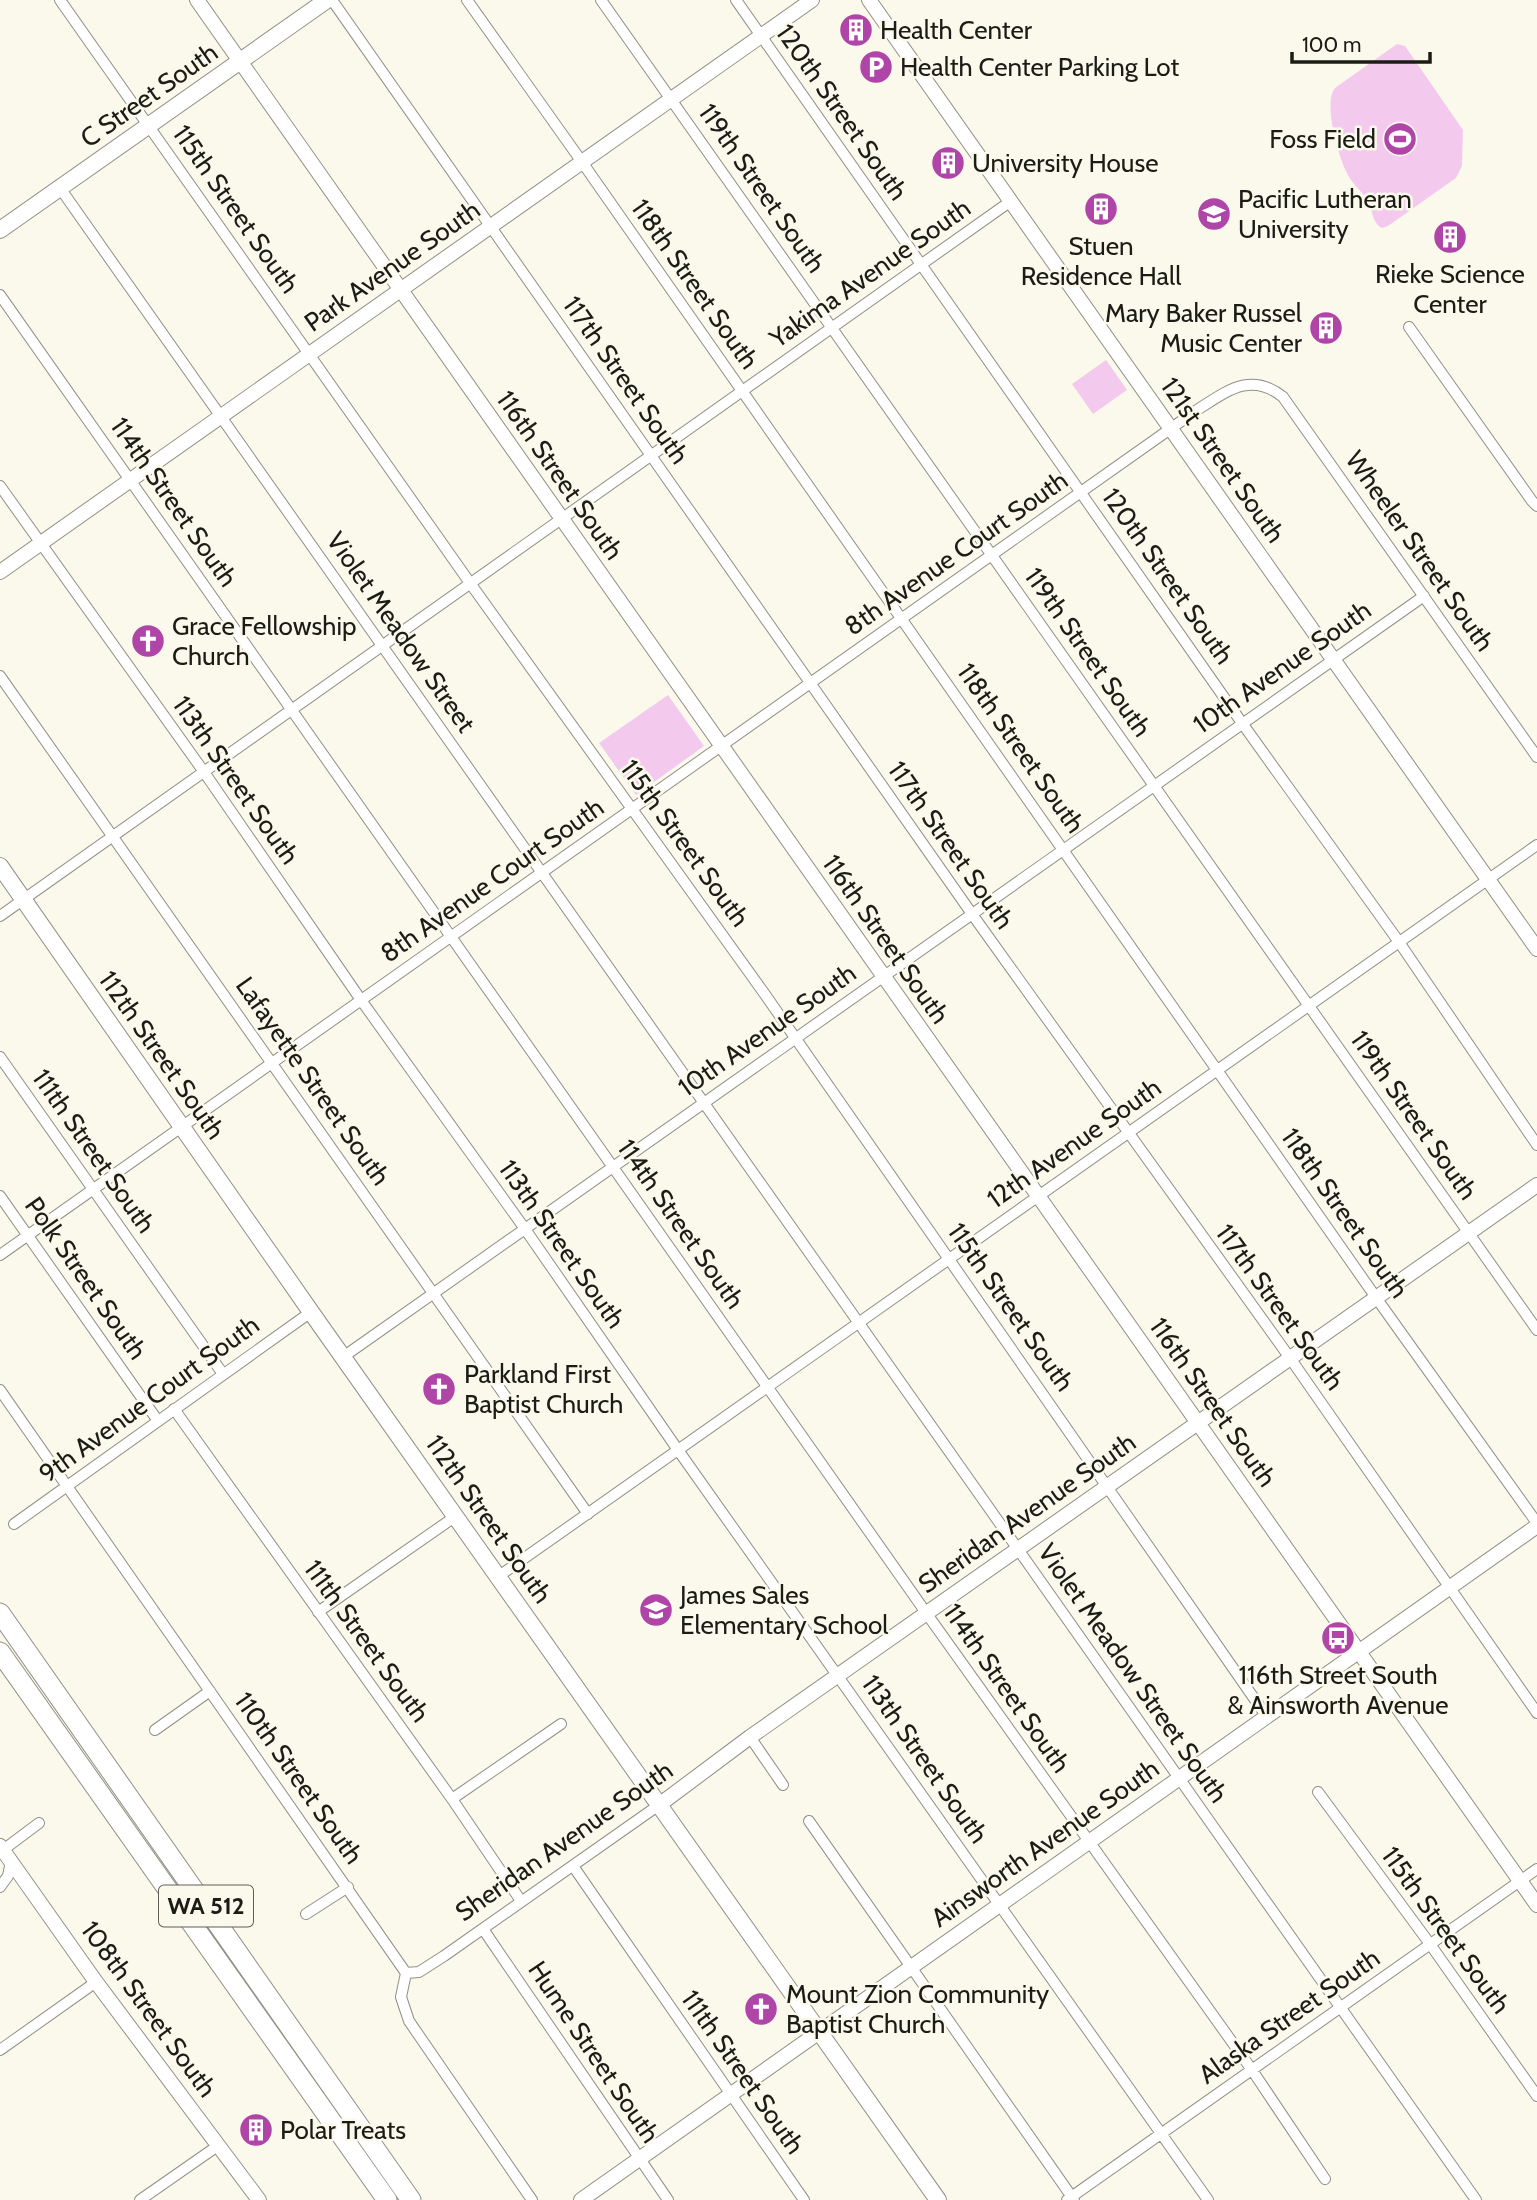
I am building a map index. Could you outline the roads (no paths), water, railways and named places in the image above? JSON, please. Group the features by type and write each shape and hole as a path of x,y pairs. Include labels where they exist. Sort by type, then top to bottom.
{"highway":[{"name":"WA 512","path":"0,1613 411,2200"},
{"name":"WA 512","path":"0,1652 387,2200"}],"main road":[{"name":"C Street South","path":"0,230 327,0"},
{"name":"112th Street South","path":"0,866 311,1312 938,2200"}],"street":[{"name":"115th Street South","path":"60,0 470,583 795,1038 1267,1717"},
{"name":"116th Street South","path":"197,0 1537,1905"},
{"name":"117th Street South","path":"332,0 972,914 1290,1358 1537,1713"},
{"name":"118th Street South","path":"467,0 1537,1525"},
{"name":"119th Street South","path":"601,0 1537,1330"},
{"name":"120th Street South","path":"736,0 1242,723 1399,942 1537,1145"},
{"name":"Park Avenue South","path":"0,572 812,0"},
{"name":"121st Street South","path":"869,0 1537,949"},
{"name":"Violet Meadow Street","path":"60,188 705,1102"},
{"name":"Yakima Avenue South","path":"0,916 1012,201"},
{"name":"114th Street South","path":"0,295 926,1614 1252,2070 1325,2179"},
{"path":"1409,327 1537,506"},
{"name":"8th Avenue Court South","path":"0,1255 1171,429 1232,389 1256,384"},
{"name":"Wheeler Street South","path":"1256,384 1272,388 1283,397 1537,757"},
{"name":"113th Street South","path":"0,486 1208,2200"},
{"name":"10th Avenue South","path":"344,1357 1424,596"},
{"name":"Lafayette Street South","path":"0,676 588,1514"},
{"name":"12th Avenue South","path":"499,1576 1537,845"},
{"name":"111th Street South","path":"0,1057 223,1374"},
{"name":"Violet Meadow Street South","path":"705,1102 1476,2200"},
{"name":"Sheridan Avenue South","path":"406,1973 419,1972 483,1929 1537,1185"},
{"name":"Polk Street South","path":"0,1196 158,1421"},
{"name":"9th Avenue Court South","path":"14,1524 311,1312"},
{"name":"110th Street South","path":"0,1390 406,1973"},
{"name":"111th Street South","path":"174,1409 522,1901"},
{"path":"318,1612 456,1516"},
{"name":"Ainsworth Avenue South","path":"581,2200 1537,1525"},
{"path":"155,1730 210,1691"},
{"path":"452,1799 561,1724"},
{"path":"750,1738 783,1785"},
{"name":"115th Street South","path":"1318,1792 1537,2096"},
{"path":"808,1821 1071,2199"},
{"path":"0,1886 8,1876 5,1852 39,1823"},
{"name":"108th Street South","path":"5,1852 96,1982 260,2200"},
{"name":"111th Street South","path":"572,1866 804,2200"},
{"name":"Alaska Street South","path":"1071,2199 1537,1869"},
{"path":"306,1914 348,1887"},
{"name":"Hume Street South","path":"483,1929 668,2200"},
{"path":"406,1973 401,1997 409,2021 532,2200"},
{"path":"0,2050 96,1982"},
{"path":"140,2200 219,2145"}],"place":[{"name":"Health Center","path":"856,30"},
{"name":"Health Center Parking Lot","path":"876,67"},
{"name":"Foss Field","path":"1400,139"},
{"name":"University House","path":"948,163"},
{"name":"Stuen Residence Hall","path":"1101,209"},
{"name":"Pacific Lutheran University","path":"1214,214"},
{"name":"Rieke Science Center","path":"1450,237"},
{"name":"Mary Baker Russel Music Center","path":"1326,328"},
{"name":"Grace Fellowship Church","path":"148,641"},
{"name":"Parkland First Baptist Church","path":"439,1389"},
{"name":"James Sales Elementary School","path":"656,1610"},
{"name":"116th Street South & Ainsworth Avenue","path":"1338,1638"},
{"name":"Mount Zion Community Baptist Church","path":"761,2009"},
{"name":"Polar Treats","path":"256,2130"}]}
